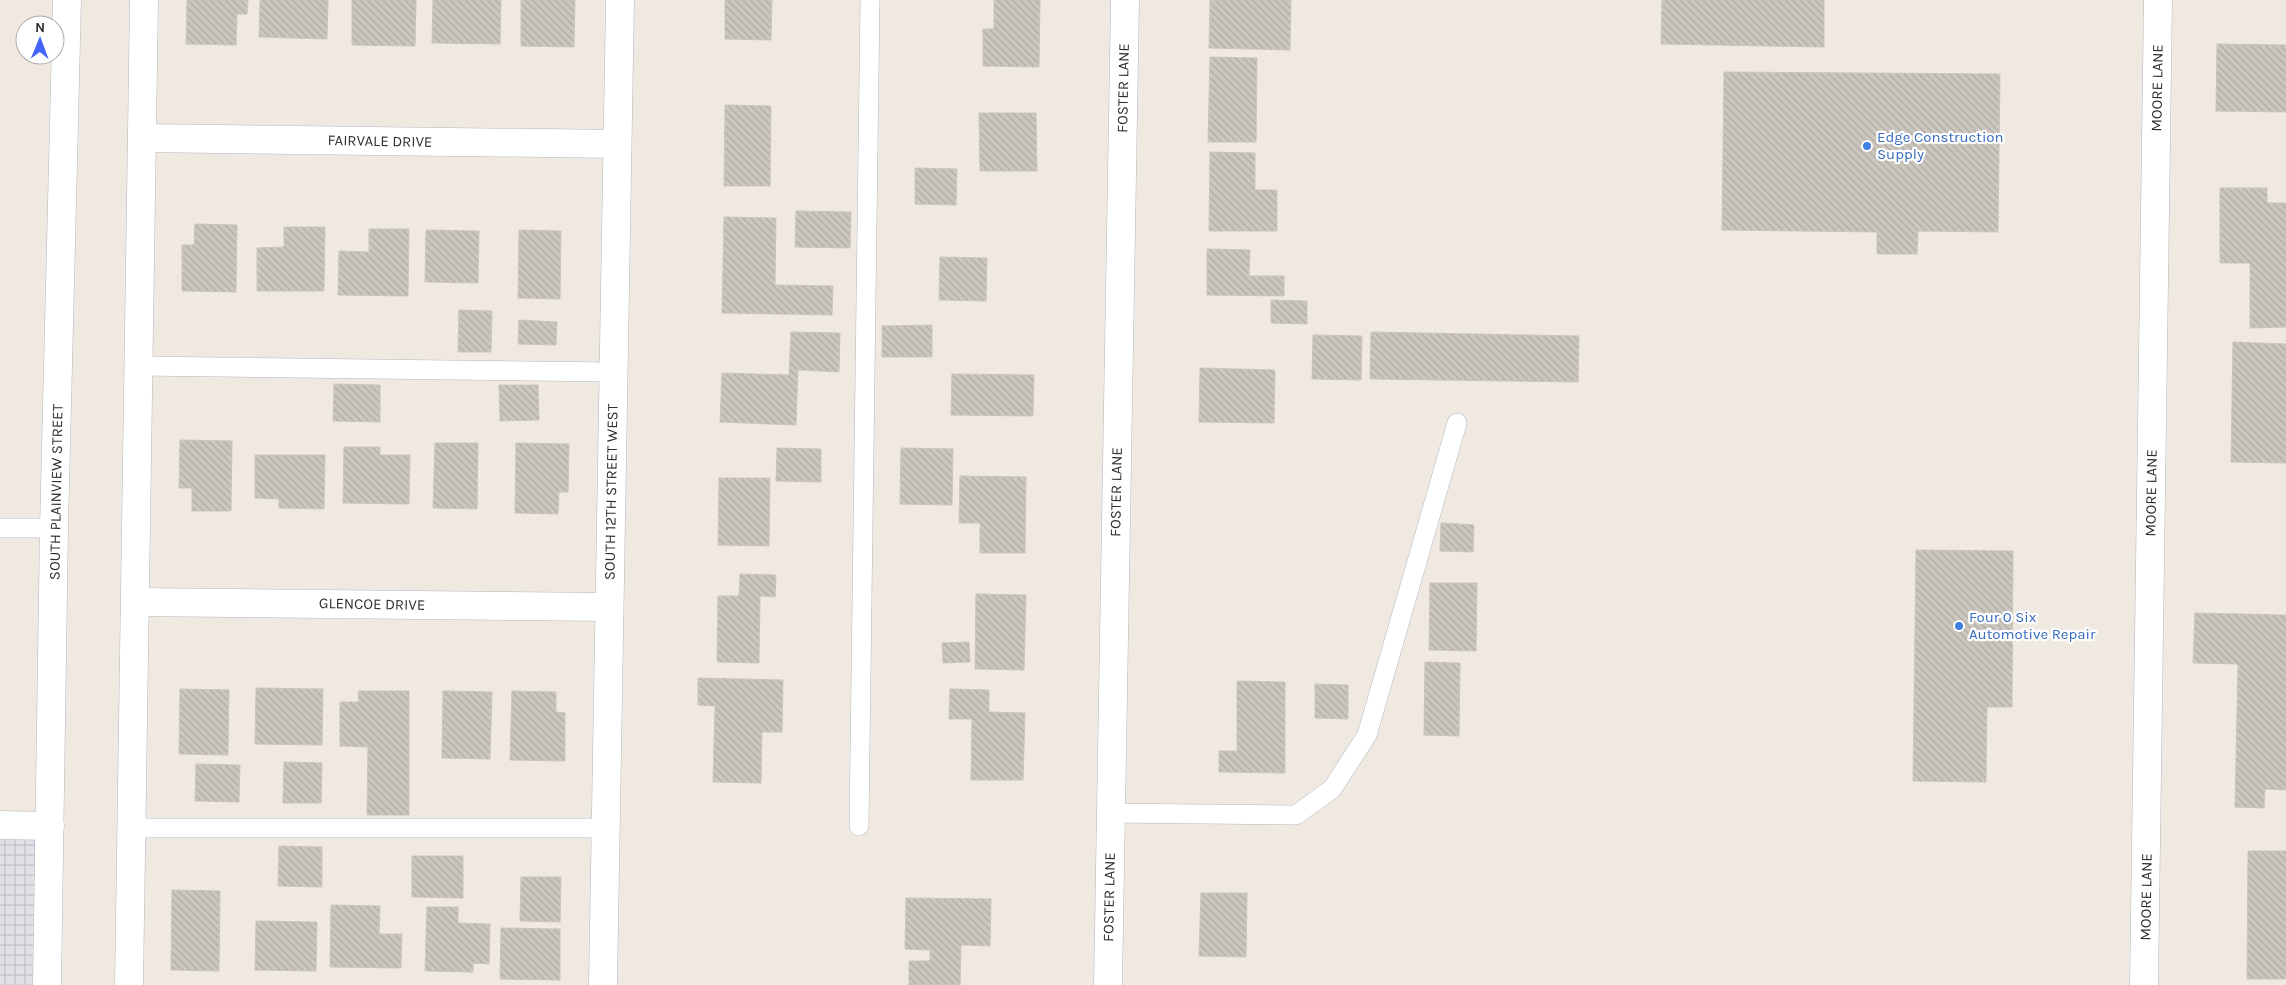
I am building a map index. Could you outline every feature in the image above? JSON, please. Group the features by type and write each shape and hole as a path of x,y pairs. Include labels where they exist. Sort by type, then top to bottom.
{"street":[{"name":"SOUTH PLAINVIEW STREET","path":"47,985 54,528 67,0"},
{"path":"129,985 144,0"},
{"name":"SOUTH 12TH STREET WEST","path":"603,985 620,0"},
{"name":"FOSTER LANE","path":"1108,985 1125,0"},
{"name":"MOORE LANE","path":"2144,985 2158,0"},
{"name":"FAIRVALE DRIVE","path":"142,138 617,144"},
{"name":"GLENCOE DRIVE","path":"135,602 609,607"},
{"path":"0,825 50,826"}],"lane":[{"path":"859,826 870,0"},
{"path":"139,366 613,372"},
{"path":"1110,813 1296,815 1332,789 1367,735 1457,423"},
{"path":"0,528 54,528"},
{"path":"132,828 605,828"}],"shaded area":[{"path":"0,826 50,826 47,985 0,985"}],"building":[{"path":"187,0 248,0 247,14 237,14 236,45 186,44"},
{"path":"260,0 328,0 327,39 259,37"},
{"path":"352,0 416,0 415,46 352,45"},
{"path":"433,0 501,0 500,44 432,43"},
{"path":"521,0 575,0 574,47 521,46"},
{"path":"725,0 772,0 771,40 725,39"},
{"path":"994,0 1040,0 1039,67 983,66 983,29 994,29"},
{"path":"1210,0 1291,0 1290,50 1209,48"},
{"path":"1662,0 1824,0 1824,47 1661,44"},
{"path":"2217,44 2286,45 2286,112 2216,111"},
{"path":"1210,57 1257,58 1256,142 1208,142"},
{"path":"1724,72 2000,74 1998,232 1918,231 1917,254 1877,254 1877,232 1722,230"},
{"path":"725,105 771,106 770,186 724,186"},
{"path":"979,113 1036,113 1037,171 980,171"},
{"path":"1210,152 1255,153 1255,190 1277,190 1277,231 1209,231"},
{"path":"915,168 957,169 956,205 915,204"},
{"path":"2220,188 2267,188 2267,203 2286,203 2286,327 2250,328 2250,263 2220,263"},
{"path":"796,211 851,212 850,248 795,247"},
{"path":"724,217 776,218 775,285 833,286 832,315 722,313"},
{"path":"195,224 237,225 236,292 182,291 182,245 194,245"},
{"path":"284,227 325,227 324,291 257,291 257,248 284,247"},
{"path":"369,229 409,229 408,296 338,295 339,251 369,252"},
{"path":"426,230 479,231 478,283 425,282"},
{"path":"519,230 561,231 560,299 518,298"},
{"path":"1207,249 1250,250 1249,276 1284,276 1284,296 1207,295"},
{"path":"940,257 987,258 986,301 939,300"},
{"path":"1271,300 1307,301 1307,324 1271,323"},
{"path":"459,310 492,311 491,352 458,352"},
{"path":"519,320 557,322 556,345 518,344"},
{"path":"932,325 932,357 882,357 882,326"},
{"path":"791,332 840,333 839,372 798,370 796,425 720,422 722,373 789,375"},
{"path":"1371,332 1579,336 1578,382 1370,379"},
{"path":"1313,335 1362,336 1361,380 1312,379"},
{"path":"2233,342 2286,344 2286,463 2231,462"},
{"path":"1200,368 1275,370 1274,423 1199,422"},
{"path":"952,374 1034,375 1033,416 951,415"},
{"path":"334,384 380,385 380,422 333,421"},
{"path":"499,385 538,385 539,420 500,421"},
{"path":"180,440 232,441 231,511 192,511 192,488 179,488"},
{"path":"435,443 478,443 477,509 433,508"},
{"path":"516,443 569,444 568,492 559,492 558,514 515,513"},
{"path":"344,447 380,447 380,455 410,455 409,504 343,503"},
{"path":"777,448 821,449 821,482 776,481"},
{"path":"901,448 953,449 952,505 900,504"},
{"path":"255,455 325,455 324,509 279,508 279,499 255,498"},
{"path":"960,476 1026,477 1025,553 980,553 980,523 959,523"},
{"path":"719,478 770,478 769,546 718,545"},
{"path":"1441,523 1474,525 1473,552 1440,551"},
{"path":"1916,550 2013,551 2012,707 1987,707 1986,782 1913,781"},
{"path":"740,574 776,575 775,597 760,596 759,663 717,662 718,596 739,596"},
{"path":"1430,583 1477,583 1476,651 1429,650"},
{"path":"976,594 1026,595 1024,670 975,669"},
{"path":"2195,613 2286,615 2286,790 2265,789 2264,808 2235,807 2238,664 2193,663"},
{"path":"969,642 970,662 943,663 942,643"},
{"path":"1425,662 1460,663 1459,736 1424,735"},
{"path":"698,678 783,680 782,732 762,732 761,783 713,782 715,706 698,705"},
{"path":"1237,681 1285,682 1285,773 1219,772 1219,751 1237,751"},
{"path":"1315,684 1348,685 1348,719 1315,718"},
{"path":"256,688 323,689 322,745 255,744"},
{"path":"180,689 229,690 228,755 179,754"},
{"path":"950,689 989,690 989,712 1025,713 1023,780 971,780 972,719 949,719"},
{"path":"358,691 409,691 409,815 367,815 368,747 340,746 340,702 359,702"},
{"path":"443,691 492,692 490,759 442,758"},
{"path":"512,691 556,692 556,712 565,713 565,761 510,760"},
{"path":"284,762 322,763 321,803 283,803"},
{"path":"196,764 240,765 239,802 195,801"},
{"path":"279,846 322,847 322,887 278,886"},
{"path":"2248,851 2286,851 2286,979 2247,979"},
{"path":"412,856 463,856 463,898 412,897"},
{"path":"521,877 561,877 560,922 520,921"},
{"path":"172,890 220,891 219,971 171,970"},
{"path":"1201,893 1247,893 1246,957 1199,956"},
{"path":"906,898 991,899 990,946 961,945 960,985 909,985 909,961 930,961 930,950 905,949"},
{"path":"331,905 380,906 379,934 402,934 401,968 330,967"},
{"path":"427,907 458,907 458,923 490,924 489,964 473,963 473,972 425,971"},
{"path":"256,921 317,922 316,971 255,970"},
{"path":"501,928 560,929 560,980 500,979"}],"place":[{"name":"Edge Construction Supply","path":"1867,146"},
{"name":"Four 0 Six Automotive Repair","path":"1959,626"}]}
